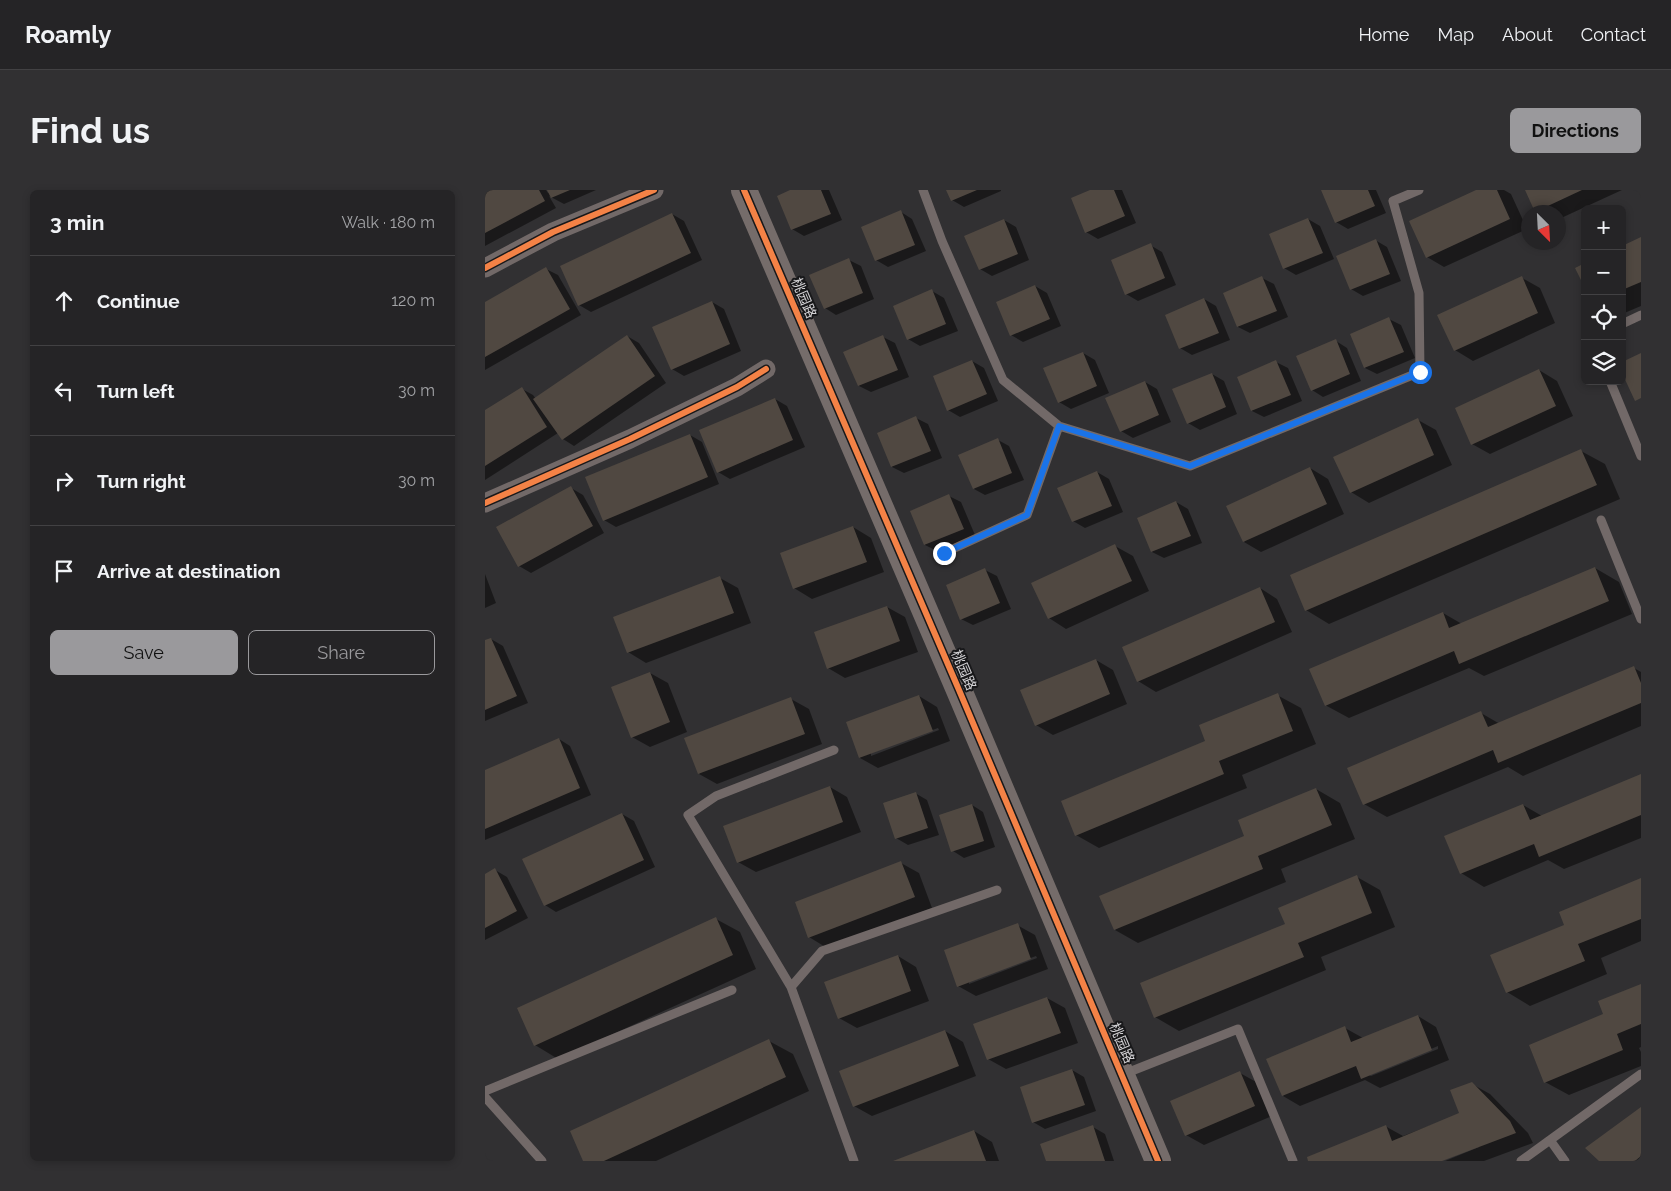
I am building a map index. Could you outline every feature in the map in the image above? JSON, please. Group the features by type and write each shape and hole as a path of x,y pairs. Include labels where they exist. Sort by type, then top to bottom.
{"street":[{"path":"485,268 553,232 654,190"},
{"name":"桃园路","path":"744,190 959,690 1158,1161"},
{"path":"485,503 630,439 737,387 766,369"}],"lane":[{"path":"923,190 942,241 1003,380 1059,426 1190,466 1420,372 1419,293 1393,201 1419,190"},
{"path":"1626,322 1641,315"},
{"path":"1612,385 1641,456"},
{"path":"944,553 1027,515 1059,426"},
{"path":"1601,520 1641,619"},
{"path":"834,750 716,796 687,815 791,987 854,1161"},
{"path":"791,987 822,951 997,890"},
{"path":"485,1091 732,990"},
{"path":"1122,1075 1238,1029 1293,1161"},
{"path":"1521,1161 1641,1074"},
{"path":"485,1097 542,1161"},
{"path":"1550,1140 1565,1161"}],"building":[{"path":"485,190 539,190 545,201 485,233"},
{"path":"547,190 570,190 551,198"},
{"path":"790,190 821,190 831,214 791,230 777,196"},
{"path":"946,190 977,190 951,201"},
{"path":"1090,190 1114,190 1125,216 1085,233 1071,198"},
{"path":"1321,190 1368,190 1375,206 1335,223"},
{"path":"1476,190 1497,190 1510,219 1426,258 1409,221"},
{"path":"1525,190 1582,190 1550,205 1532,205"},
{"path":"901,210 915,245 875,261 861,227"},
{"path":"672,213 691,253 578,306 560,266"},
{"path":"1308,218 1323,253 1283,269 1269,234"},
{"path":"1004,219 1018,254 979,270 964,236"},
{"path":"1641,237 1641,282 1626,288 1626,250 1626,244"},
{"path":"1376,239 1390,274 1350,290 1336,256"},
{"path":"1151,243 1165,278 1125,295 1111,260"},
{"path":"849,258 863,293 824,309 809,275"},
{"path":"1581,265 1581,280 1575,268"},
{"path":"546,267 570,309 485,357 485,302"},
{"path":"1262,276 1277,311 1237,327 1223,293"},
{"path":"1522,276 1538,313 1454,351 1437,315"},
{"path":"1035,285 1050,319 1010,336 996,302"},
{"path":"932,289 946,324 907,340 893,306"},
{"path":"1204,298 1219,333 1179,349 1165,315"},
{"path":"712,301 730,344 671,370 652,327"},
{"path":"1389,317 1404,352 1364,368 1350,334"},
{"path":"627,335 655,376 562,440 533,399"},
{"path":"883,335 898,370 858,386 843,352"},
{"path":"1336,339 1350,374 1311,391 1296,356"},
{"path":"1083,352 1097,386 1058,403 1043,368"},
{"path":"1641,353 1641,398 1635,401 1626,382 1626,360"},
{"path":"972,360 987,394 947,411 933,376"},
{"path":"1276,360 1291,395 1251,411 1237,377"},
{"path":"1539,369 1556,406 1471,445 1455,408"},
{"path":"1212,373 1226,407 1187,424 1172,389"},
{"path":"1145,381 1159,415 1120,432 1105,398"},
{"path":"522,387 547,427 485,466 485,410"},
{"path":"775,398 793,440 717,473 699,430"},
{"path":"916,416 931,451 891,467 877,433"},
{"path":"1418,418 1434,455 1350,493 1333,457"},
{"path":"690,434 708,477 603,521 585,477"},
{"path":"998,438 1012,473 973,489 958,455"},
{"path":"1581,449 1597,485 1305,611 1290,575"},
{"path":"1310,467 1327,504 1243,542 1226,506"},
{"path":"1097,471 1112,506 1072,522 1057,488"},
{"path":"571,486 593,526 518,567 496,527"},
{"path":"949,494 964,529 924,545 910,511"},
{"path":"1176,501 1191,536 1151,552 1137,518"},
{"path":"853,526 867,562 793,589 780,553"},
{"path":"1115,544 1132,581 1048,619 1031,583"},
{"path":"1595,567 1609,601 1459,664 1454,651 1325,706 1309,669 1443,612 1449,628"},
{"path":"985,568 1000,603 960,620 946,585"},
{"path":"720,576 734,613 627,653 613,617"},
{"path":"1260,587 1275,622 1137,682 1122,647"},
{"path":"887,606 900,641 827,669 814,632"},
{"path":"491,638 517,696 485,710 485,640"},
{"path":"1096,659 1110,694 1035,726 1020,690"},
{"path":"1634,666 1641,683 1641,703 1498,763 1493,750 1363,805 1347,768 1481,711 1488,727"},
{"path":"650,672 670,722 631,738 611,687"},
{"path":"1278,693 1293,731 1219,761 1224,774 1075,836 1061,801 1205,741 1199,725"},
{"path":"919,695 933,731 859,758 846,722"},
{"path":"791,697 805,734 698,774 684,738"},
{"path":"559,738 580,788 485,829 485,770"},
{"path":"1641,774 1641,815 1539,857 1534,844 1460,874 1444,836 1523,804 1530,820"},
{"path":"830,786 843,822 737,863 723,826"},
{"path":"1316,788 1332,825 1258,856 1263,869 1114,930 1099,896 1244,836 1238,820"},
{"path":"916,792 928,828 895,839 883,803"},
{"path":"972,804 984,841 951,852 939,815"},
{"path":"622,813 644,860 544,906 522,859"},
{"path":"901,861 915,897 808,938 795,902"},
{"path":"495,868 517,911 485,928 485,874"},
{"path":"1357,875 1372,913 1298,943 1304,957 1154,1018 1140,983 1285,924 1278,908"},
{"path":"1641,878 1641,919 1578,944 1585,961 1506,993 1490,955 1564,925 1559,912"},
{"path":"716,917 733,955 534,1046 517,1008"},
{"path":"1018,923 1031,959 957,987 944,950"},
{"path":"898,955 911,991 838,1019 824,982"},
{"path":"1641,984 1641,1024 1617,1034 1623,1050 1544,1083 1529,1045 1603,1014 1598,1001"},
{"path":"1047,997 1061,1033 987,1060 973,1024"},
{"path":"1418,1015 1432,1050 1361,1079 1356,1066 1282,1096 1266,1059 1345,1026 1351,1042"},
{"path":"945,1030 959,1066 853,1107 839,1071"},
{"path":"769,1039 786,1077 604,1161 583,1161 570,1131"},
{"path":"1072,1069 1085,1105 1032,1123 1020,1087"},
{"path":"1240,1071 1255,1106 1185,1136 1170,1101"},
{"path":"1472,1082 1510,1121 1516,1133 1442,1161 1308,1161 1307,1157 1386,1125 1392,1141 1459,1113 1450,1090"},
{"path":"1641,1107 1641,1156 1635,1161 1599,1161 1585,1148"},
{"path":"1093,1125 1105,1161 1046,1161 1040,1144"},
{"path":"974,1130 986,1161 893,1161"}],"cycle path":[{"path":"485,268 553,232 654,190"},
{"path":"744,190 959,690 1158,1161"},
{"path":"485,503 630,439 737,387 766,369"}],"route":[{"path":"944,553 1027,515 1059,426 1190,466 1420,372"}]}
